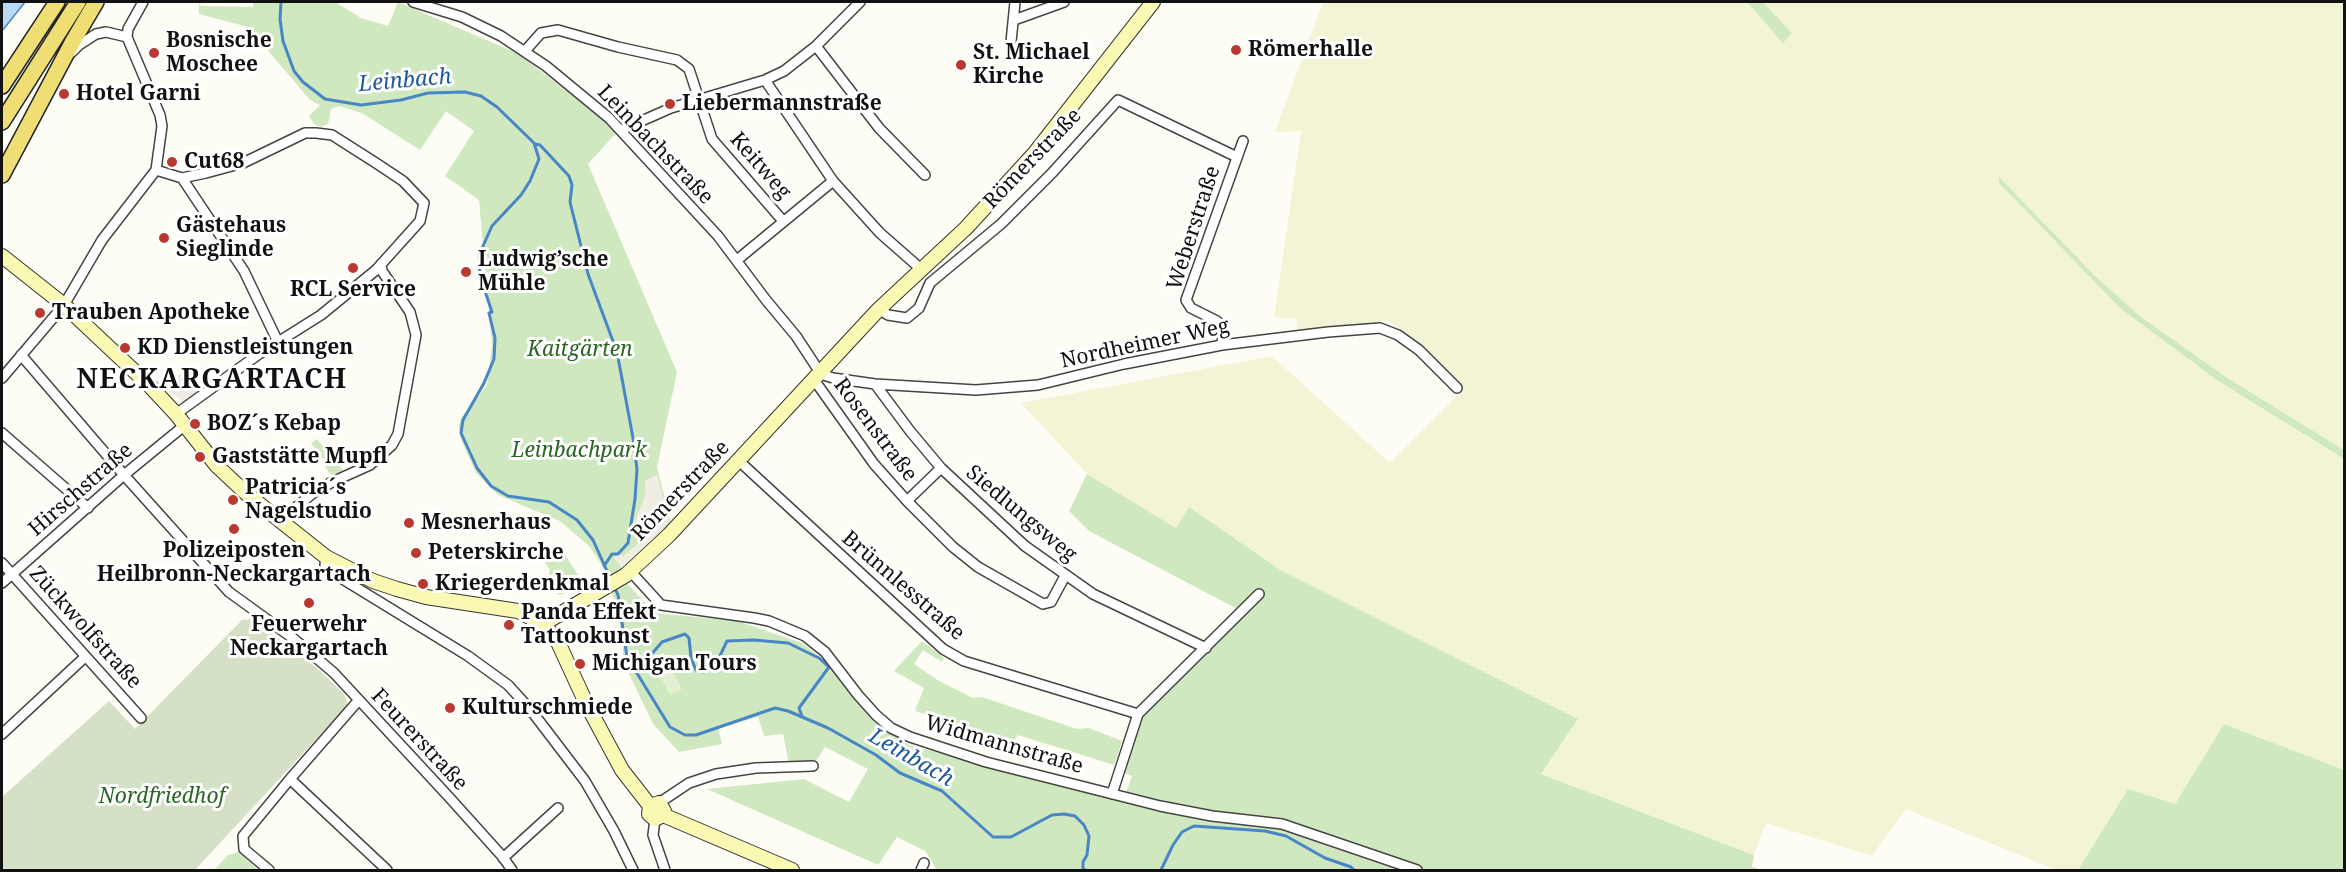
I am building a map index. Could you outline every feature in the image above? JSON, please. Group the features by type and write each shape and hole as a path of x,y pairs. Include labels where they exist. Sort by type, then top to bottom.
{"main road":[{"path":"2,85 57,2"},
{"path":"2,122 78,2"},
{"path":"2,175 96,2"},
{"name":"Römerstraße","path":"543,624 619,580 669,535 879,309 966,228 1034,154 1153,2"},
{"path":"2,256 64,304 149,385 218,466 279,522 326,557 373,581 397,589 426,597 518,611 543,624 557,639 581,694 622,770 657,811 792,870"}],"street":[{"path":"2,378 64,304 102,240 156,170 162,126 160,115 127,37 128,29 143,2"},
{"name":"Leinbachstraße","path":"413,2 462,17 501,36 546,66 621,130 718,236 796,336 818,377"},
{"path":"621,130 671,108 765,80 784,71 816,46 860,2"},
{"path":"1011,42 1015,2"},
{"path":"1014,20 1064,2"},
{"name":"Keitweg","path":"525,51 541,33 558,30 618,47 677,60 688,69 712,139 783,221"},
{"path":"49,86 79,45 96,34 106,32 127,37"},
{"path":"816,46 879,128 925,175"},
{"path":"765,80 833,181 880,233 921,269"},
{"name":"Römerstraße","path":"879,309 888,315 906,318 919,308 930,283 1001,224 1052,173 1118,99 1237,158"},
{"name":"Hirschstraße","path":"2,583 88,508 181,420 259,354 321,315 381,264 420,221 424,203 403,181 385,169 332,135 316,133 305,134 243,163 182,178"},
{"name":"Weberstraße","path":"1222,345 1223,331 1217,321 1191,308 1186,300 1243,141"},
{"path":"156,170 182,178 244,272 278,342"},
{"path":"737,260 833,181"},
{"path":"279,522 313,493 370,465 392,445 398,434 416,335 410,312 382,271 381,264"},
{"name":"Nordheimer Weg","path":"818,377 845,382 976,390 1038,385 1124,364 1222,345 1380,328 1398,334 1419,350 1457,388"},
{"name":"Feurerstraße","path":"21,355 229,592 294,639 334,673 512,870"},
{"name":"Rosenstraße","path":"818,377 874,464 953,547 978,567 1043,604 1051,602 1065,576"},
{"name":"Siedlungsweg","path":"875,384 941,468 1025,546 1094,594 1206,648"},
{"path":"2,433 88,508"},
{"name":"Brünnlesstraße","path":"739,461 943,649 964,661 1138,714"},
{"name":"Rosenstraße","path":"907,501 941,468"},
{"path":"326,557 325,565 331,572 468,656 508,685 530,709 585,781 633,870"},
{"name":"Zückwolfstraße","path":"2,563 141,718"},
{"name":"Widmannstraße","path":"619,580 661,605 769,621 805,636 825,652 876,715 891,728 910,737 986,762 1112,794 1201,814 1282,824 1417,870"},
{"path":"1112,794 1138,714 1259,594"},
{"path":"2,734 85,657"},
{"path":"268,870 244,849 243,836 290,778 358,701"},
{"path":"665,870 653,835 657,811 689,783 716,774 756,768 813,766"},
{"path":"290,778 387,870"},
{"path":"503,858 558,808"}],"green space":[{"path":"199,2 201,6 253,7 253,2 335,2 361,18 388,26 398,2 519,54 618,131 588,164 677,372 657,467 671,523 619,575 655,613 737,621 802,643 828,663 883,728 909,745 1112,799 1115,792 1125,795 1132,776 1121,772 1140,716 1245,613 1089,531 1069,511 1087,474 1176,528 1189,507 1279,569 1578,719 1541,774 1754,855 1752,867 1763,870 937,870 925,851 897,837 878,865 707,789 804,779 849,802 868,769 825,747 814,764 789,764 783,734 764,736 758,717 718,728 722,744 679,752 653,724 623,661 623,642 615,600 602,574 606,571 589,546 560,521 498,495 476,473 461,440 459,426 461,418 487,385 492,345 479,200 445,176 474,131 446,111 420,150 362,113 339,106 331,109 328,124 321,127 314,124 309,116 320,105 310,100 248,27 199,14","holes":["645,481 669,522 623,570 620,554 623,557 638,544 634,524 646,495"]},
{"path":"1323,2 1747,2 1783,42 1792,33 1763,2 2344,2 2344,450 2229,379 2141,317 2094,275 1999,178 1999,183 2120,308 2307,437 2344,459 2344,770 2224,724 2175,804 2128,789 2078,870 2056,870 1906,809 1872,856 1766,823 1754,855 1541,774 1578,720 1279,569 1189,507 1176,528 1087,474 1021,403 1272,356 1390,463 1464,389 1390,321 1298,331 1296,319 1274,317 1301,131 1275,132"},
{"path":"1747,2 1763,2 1792,33 1783,43"},
{"path":"1999,177 2094,275 2141,317 2229,379 2344,450 2344,459 2217,380 2120,308 1999,183"},
{"path":"317,439 343,470 331,475 325,467 326,463 311,443"},
{"path":"564,553 582,581 587,578 589,582 559,595 547,582 550,570 543,559"},
{"name":"Nordfriedhof","path":"253,619 318,669 342,692 347,704 195,870 2,870 2,797 109,701 135,729 242,620"},
{"path":"922,641 944,658 942,662 923,650 914,664 939,681 973,698 982,697 1077,729 1089,728 1122,741 1114,765 1018,735 1014,741 915,711 924,688 894,671"},
{"path":"670,666 682,689 670,695 658,672"},
{"path":"2224,724 2344,770 2344,870 2078,870 2128,789 2175,804"},
{"path":"239,852 258,870 214,870 228,855"}],"shaded area":[{"path":"190,368 203,392 182,404 179,398 165,389 172,379"},
{"path":"657,474 669,522 623,570 614,558 620,554 623,557 638,544 634,524 646,495 645,481"}],"water":[{"path":"2,2 25,2 2,31"}],"waterway":[{"name":"Leinbach","path":"281,2 280,19 283,41 294,71 303,82 325,99 361,105 401,100 428,93 465,92 481,96 497,107 534,143 539,159 530,181 521,195 492,226 479,255 480,276 492,312 489,313 495,338 494,359 484,383 463,420 461,433 477,468 491,486 508,496 549,502 577,520 593,540 611,580"},
{"path":"535,144 540,145 569,176 572,185 570,202 588,274 617,352 633,438 637,469 628,543 618,554 612,554 604,566"},
{"name":"Leinbach","path":"614,586 618,595 627,657 670,727 685,735 696,735 775,708 788,711 828,728 876,755 900,773 942,791 993,837 1011,837 1052,815 1075,816 1084,825 1089,836 1087,855 1083,862 1083,870 1086,870"},
{"name":"Leinbach","path":"629,659 636,663 644,663 662,642 685,634 689,638 691,658 696,670 704,672 717,662 727,641 754,640 788,643 819,658 829,667 799,708 802,716"},
{"name":"Leinbach","path":"1161,870 1182,832 1194,826 1265,831 1286,836 1325,858 1354,870"}],"place":[{"name":"Römerhalle","path":"1236,50"},
{"name":"Bosnische Moschee","path":"154,53"},
{"name":"St. Michael Kirche","path":"961,65"},
{"name":"Hotel Garni","path":"64,94"},
{"name":"Liebermannstraße","path":"670,104"},
{"name":"Cut68","path":"172,162"},
{"name":"Gästehaus Sieglinde","path":"164,238"},
{"name":"RCL Service","path":"353,268"},
{"name":"Ludwig’sche Mühle","path":"466,272"},
{"name":"Trauben Apotheke","path":"40,313"},
{"name":"KD Dienstleistungen","path":"125,348"},
{"name":"BOZ´s Kebap","path":"195,424"},
{"name":"Gaststätte Mupfl","path":"200,457"},
{"name":"Patricia´s Nagelstudio","path":"233,500"},
{"name":"Mesnerhaus","path":"409,523"},
{"name":"Polizeiposten Heilbronn-Neckargartach","path":"234,529"},
{"name":"Peterskirche","path":"416,553"},
{"name":"Kriegerdenkmal","path":"423,584"},
{"name":"Feuerwehr Neckargartach","path":"309,603"},
{"name":"Panda Effekt Tattookunst","path":"509,625"},
{"name":"Michigan Tours","path":"580,664"},
{"name":"Kulturschmiede","path":"450,708"}],"district":[{"name":"NECKARGARTACH","path":"212,380"}],"park label":[{"name":"Kaitgärten","path":"580,350"},
{"name":"Leinbachpark","path":"579,451"}]}
